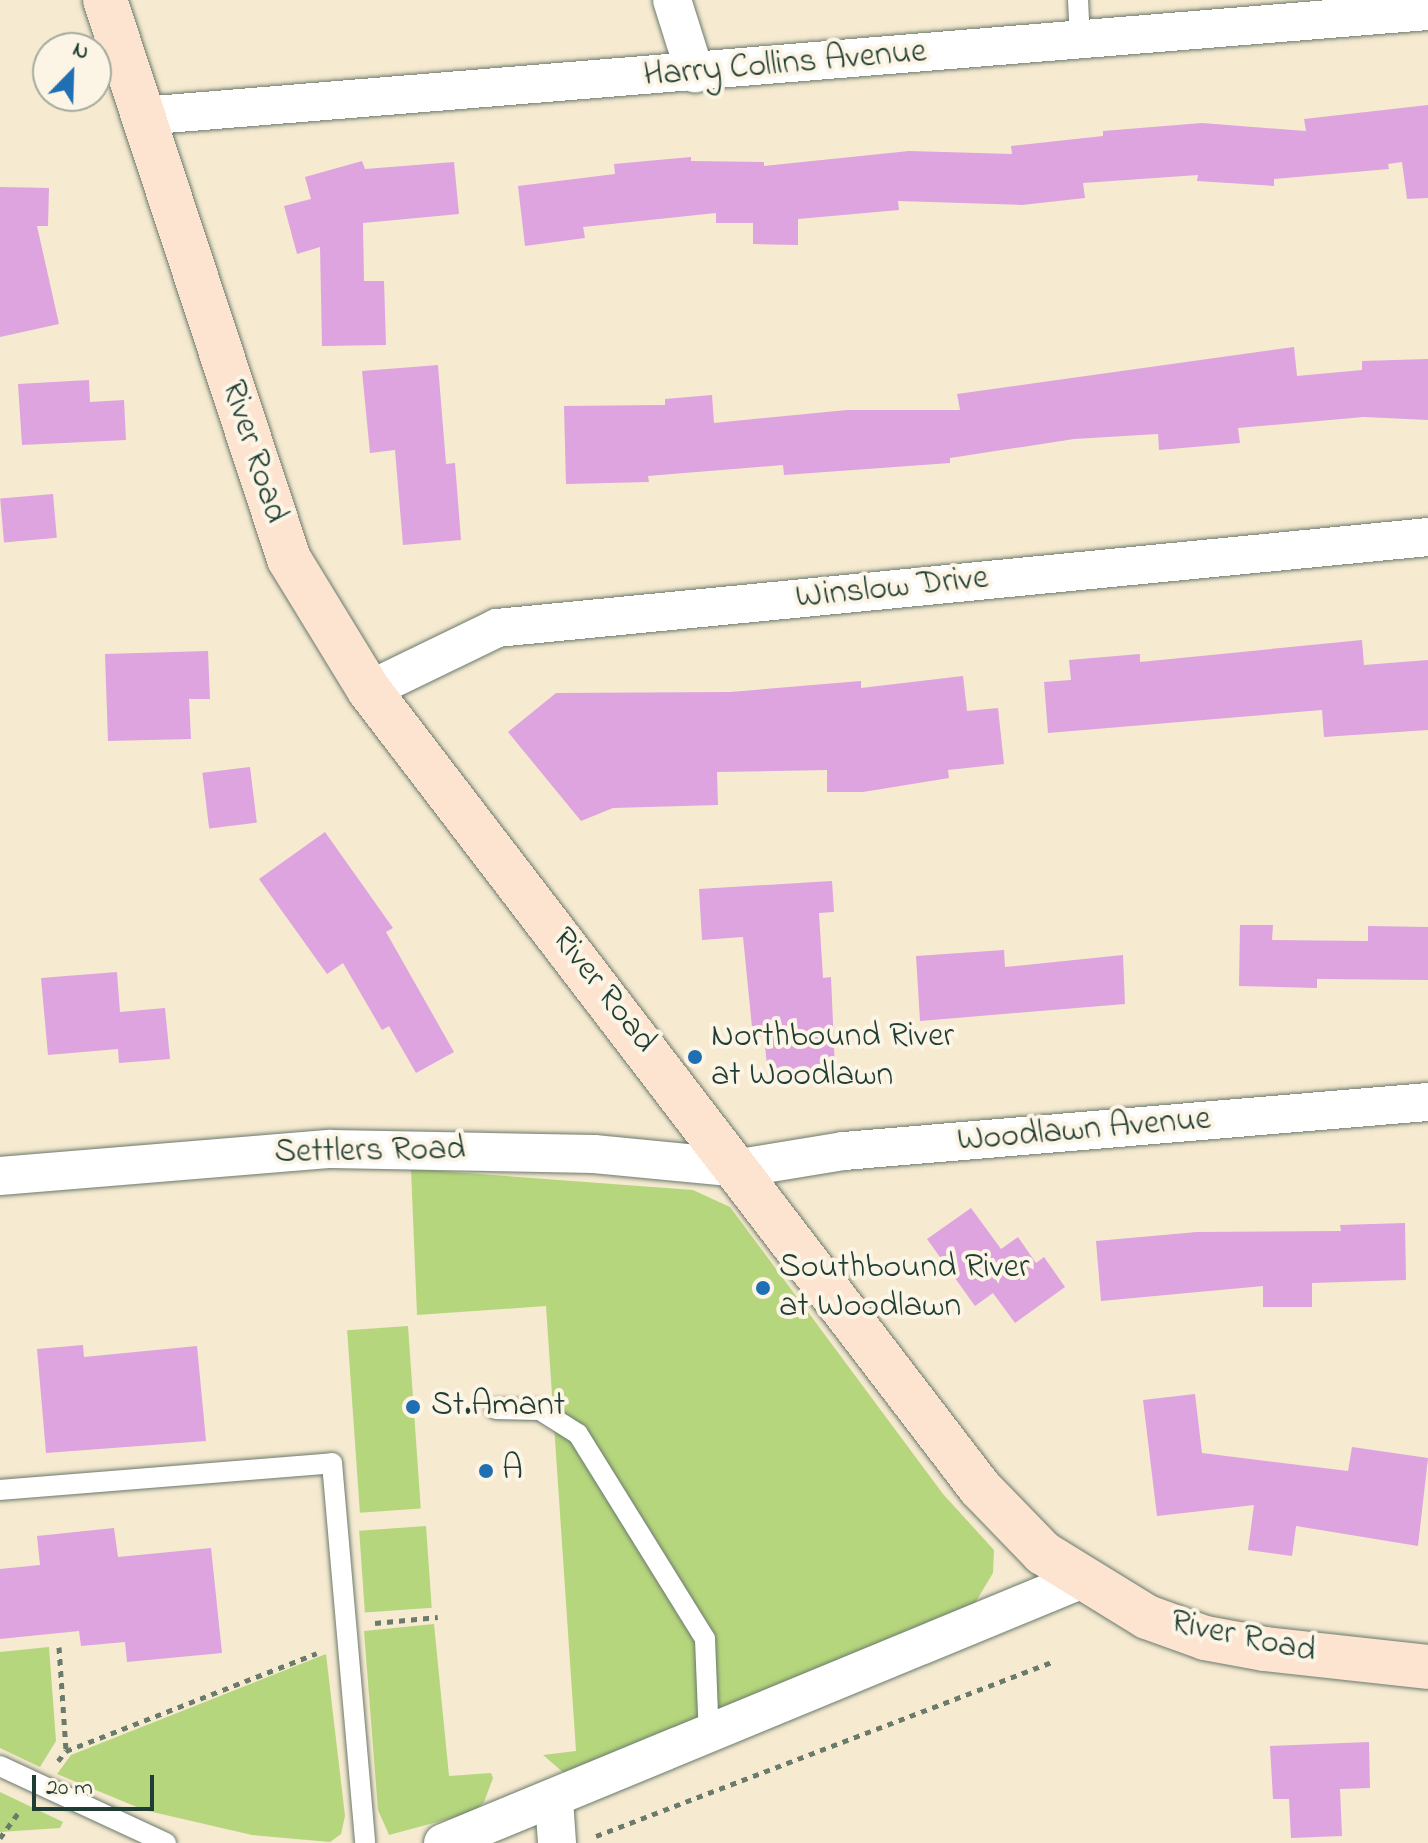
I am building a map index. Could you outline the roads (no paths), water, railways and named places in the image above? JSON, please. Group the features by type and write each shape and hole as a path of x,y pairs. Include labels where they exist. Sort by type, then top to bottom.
{"street":[{"name":"River Road","path":"105,0 289,559 369,690 740,1168 980,1488 1043,1553 1080,1580 1147,1617 1205,1638 1428,1667"},
{"path":"672,0 695,73"},
{"name":"Harry Collins Avenue","path":"142,116 1428,11"},
{"name":"Winslow Drive","path":"369,690 497,628 1428,537"},
{"name":"Woodlawn Avenue","path":"740,1168 844,1151 1428,1102"},
{"name":"Settlers Road","path":"0,1176 331,1149 594,1154 740,1168"},
{"path":"443,1843 709,1737 1080,1580"},
{"path":"554,1800 574,1840"}],"lane":[{"path":"1078,0 1080,40"},
{"path":"496,1409 540,1410 578,1434 705,1639 709,1737"},
{"path":"0,1490 332,1463 365,1843"},
{"path":"0,1766 166,1843"}],"place":[{"name":"Northbound River at Woodlawn","path":"695,1057"},
{"name":"Southbound River at Woodlawn","path":"763,1288"},
{"name":"St.Amant","path":"413,1407"},
{"name":"A","path":"486,1471"}]}
